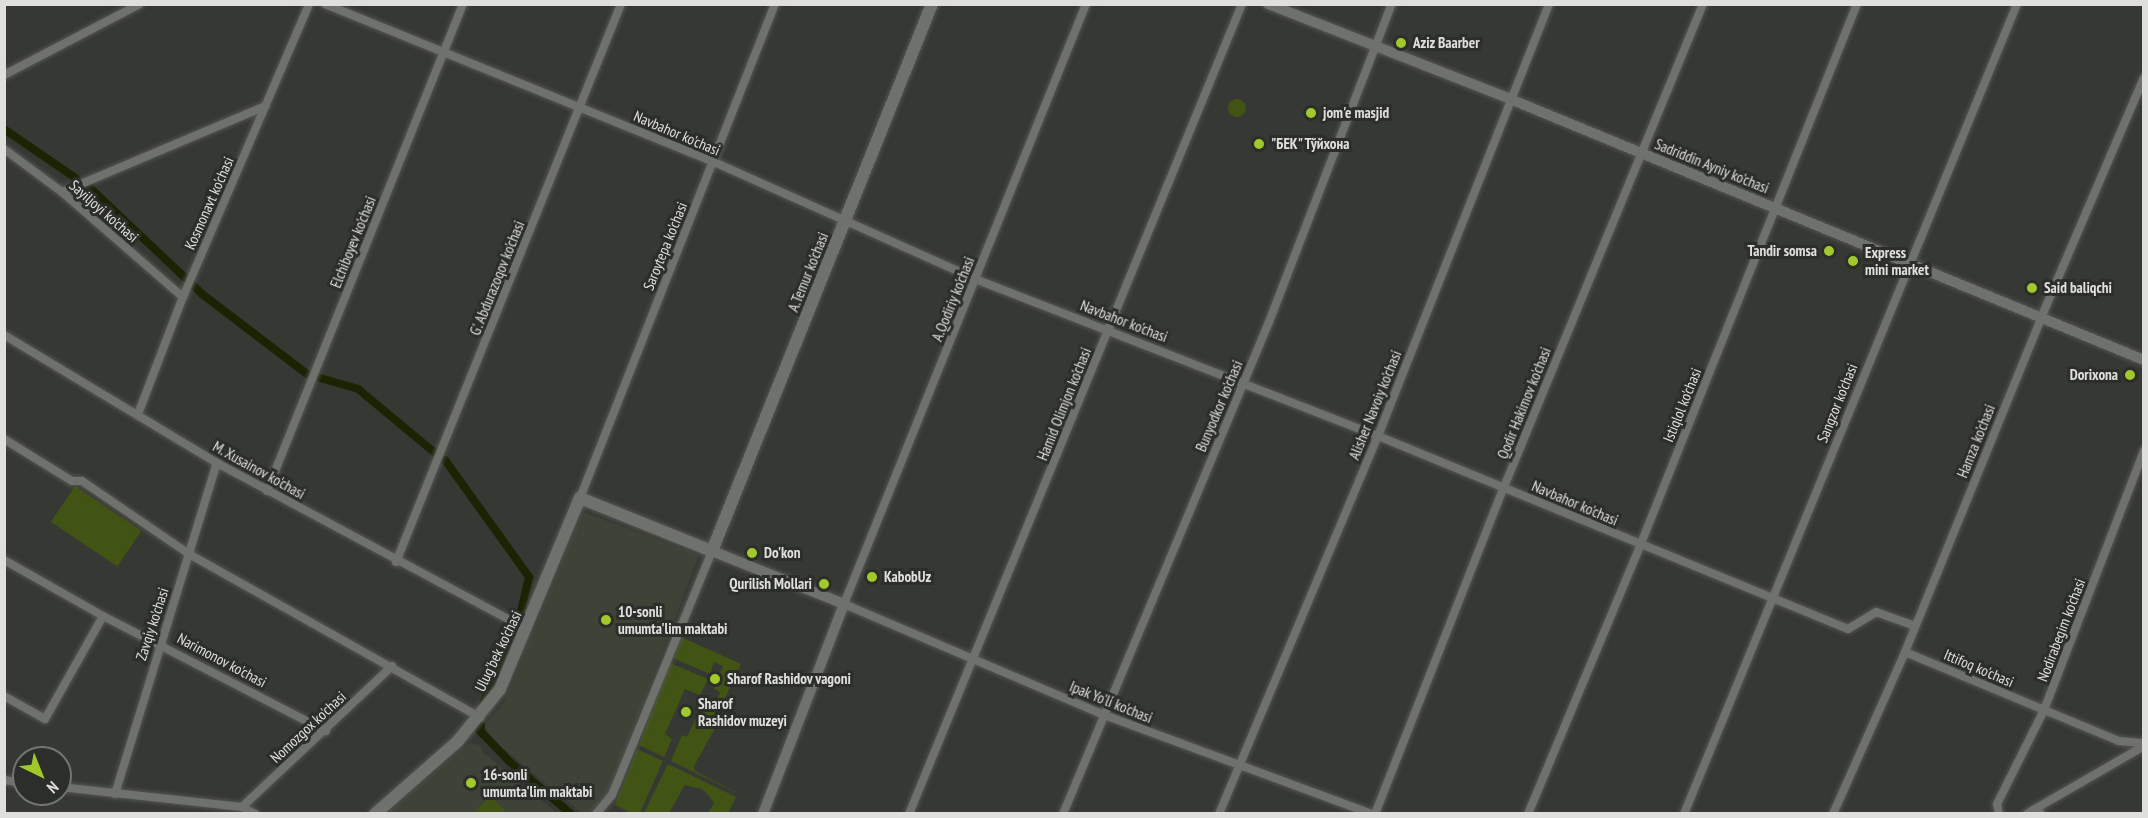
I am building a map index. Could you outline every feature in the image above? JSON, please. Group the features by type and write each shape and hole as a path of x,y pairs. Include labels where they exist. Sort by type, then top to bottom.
{"main road":[{"name":"A.Temur ko'chasi","path":"712,551 932,4"},
{"path":"580,498 712,551"},
{"name":"Ulug'bek ko'chasi","path":"375,813 480,717 500,689 580,498"}],"street":[{"path":"4,75 140,4"},
{"name":"Kosmonavt ko'chasi","path":"138,414 183,297 309,4"},
{"name":"Navbahor ko'chasi","path":"325,4 714,162 843,223 975,279 1109,329 1378,436 1640,546 1848,629 1876,612 1915,626"},
{"name":"Elchiboyev ko'chasi","path":"267,490 463,4"},
{"name":"G'. Abdurazoqov ko'chasi","path":"396,562 621,4"},
{"name":"Saroytepa ko'chasi","path":"580,498 776,4"},
{"name":"A.Qodiriy ko'chasi","path":"844,604 1086,4"},
{"name":"Hamid Olimjon ko'chasi","path":"909,813 975,659 1242,4"},
{"name":"Sadriddin Ayniy ko'chasi","path":"1268,4 1510,99 2144,360"},
{"name":"Bunyodkor ko'chasi","path":"1063,813 1244,383 1392,4"},
{"name":"Alisher Navoiy ko'chasi","path":"1219,813 1378,436 1549,4"},
{"name":"Qodir Hakimov ko'chasi","path":"1374,813 1504,488 1703,4"},
{"name":"Istiqlol ko'chasi","path":"1528,813 1640,546 1857,4"},
{"name":"Sangzor ko'chasi","path":"1684,813 2017,4"},
{"name":"Hamza ko'chasi","path":"1833,813 1905,652 2041,318 2144,78"},
{"path":"62,192 266,106"},
{"name":"Sayiljoyi ko'chasi","path":"4,149 62,192 183,297"},
{"name":"M. Xusainov ko'chasi","path":"4,335 217,463 396,562 506,618"},
{"path":"4,439 72,481 82,481 189,554 480,717"},
{"name":"Nodirabegim ko'chasi","path":"1999,813 1997,804 2044,710 2144,451"},
{"name":"Zavqiy ko'chasi","path":"115,794 159,642 217,463"},
{"path":"596,813 612,795 712,551 844,604 763,813"},
{"name":"Narimonov ko'chasi","path":"4,560 103,616 159,642 326,731"},
{"name":"Ipak Yo'li ko'chasi","path":"844,604 1104,715 1238,767 1374,813"},
{"path":"4,696 45,719 103,616"},
{"name":"Ittifoq ko'chasi","path":"1905,652 2119,741 2144,745"},
{"name":"Nomozgox ko'chasi","path":"242,807 326,731 392,666"},
{"path":"2034,812 2144,745"},
{"path":"72,789 242,807 255,813"}],"shaded area":[{"path":"583,512 699,555 608,795 589,813 582,813 535,775 498,744 484,726 505,701"},
{"name":"16-sonli umumta'lim maktabi","path":"469,743 480,745 483,752 557,813 386,814"}],"green space":[{"path":"1237,99 1243,102 1246,108 1243,114 1237,117 1231,114 1228,108 1231,102"},
{"path":"75,486 141,531 117,566 51,522"},
{"path":"681,637 741,664 720,709 723,714 694,766 695,771 751,800 671,761 682,735 687,737 702,705 713,710 720,692 714,689 723,666 714,662 710,674 673,658"},
{"path":"670,663 708,679 700,695 685,689 665,734 672,739 664,757 639,745"},
{"path":"637,749 663,761 640,813 631,813 615,805"},
{"path":"668,764 736,797 728,813 708,813 714,803 709,796 702,789 685,785 669,813 644,813"},
{"path":"491,796 507,813 474,812"}],"waterway":[{"path":"4,129 77,179"},
{"path":"89,187 202,294 307,374"},
{"path":"320,378 358,389 434,452"},
{"path":"445,460 529,577 520,615"},
{"path":"483,703 516,628"},
{"path":"481,726 480,731 510,762 571,814"}],"place":[{"name":"Aziz Baarber","path":"1401,43"},
{"name":"jom'e masjid","path":"1311,113"},
{"name":"\"БЕК\" Тўйхона","path":"1259,144"},
{"name":"Tandir somsa","path":"1829,251"},
{"name":"Express mini market","path":"1853,261"},
{"name":"Said baliqchi","path":"2032,288"},
{"name":"Dorixona","path":"2130,375"},
{"name":"Do'kon","path":"752,553"},
{"name":"KabobUz","path":"872,577"},
{"name":"Qurilish Mollari","path":"824,584"},
{"name":"10-sonli umumta'lim maktabi","path":"606,620"},
{"name":"Sharof Rashidov vagoni","path":"715,679"},
{"name":"Sharof Rashidov muzeyi","path":"686,712"},
{"name":"16-sonli umumta'lim maktabi","path":"471,783"}]}
